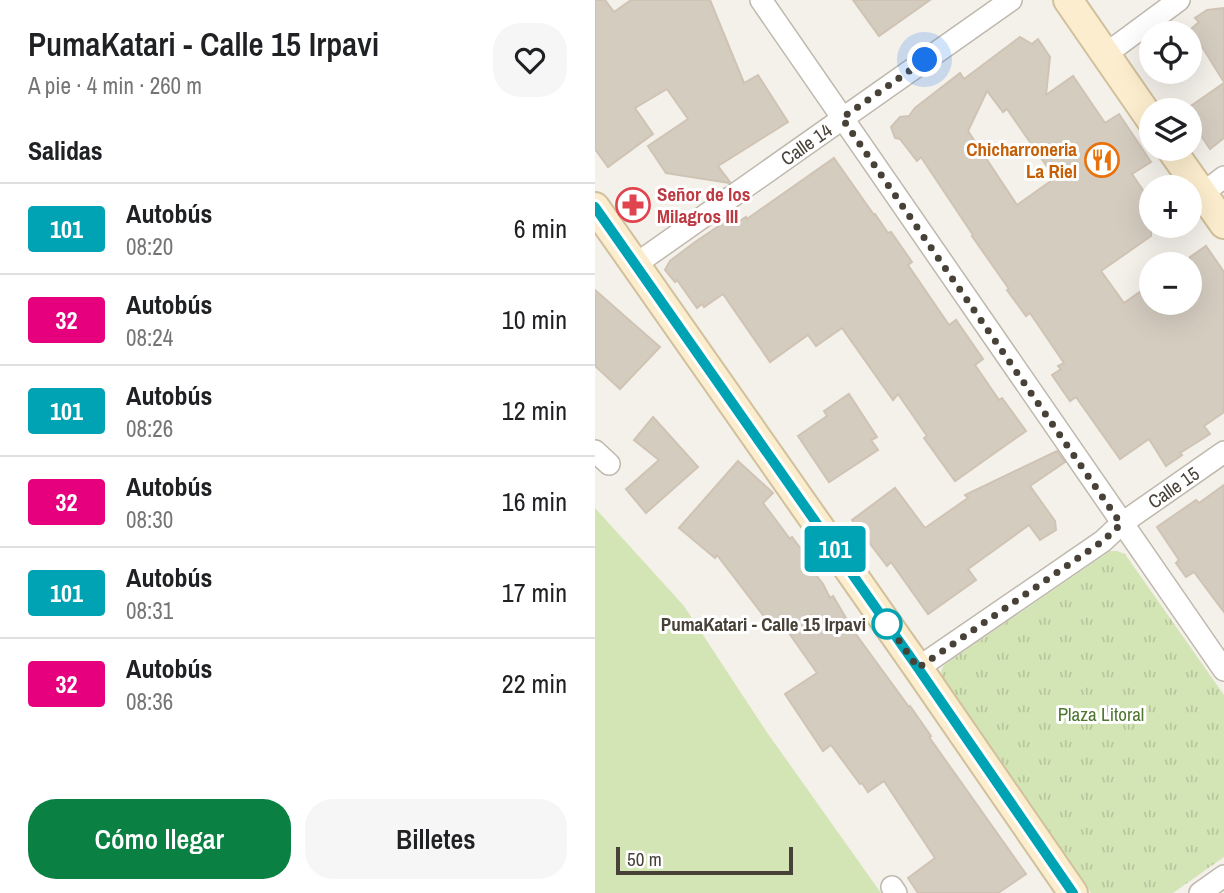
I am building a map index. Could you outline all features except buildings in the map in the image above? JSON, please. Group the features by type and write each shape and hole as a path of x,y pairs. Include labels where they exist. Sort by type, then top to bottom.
{"main road":[{"path":"1068,0 1139,102"},
{"path":"1185,161 1213,185 1224,224"},
{"path":"595,207 1073,893"}],"street":[{"path":"761,0 1224,670"},
{"name":"Calle 14","path":"636,264 1011,0"},
{"path":"1106,54 1179,0"},
{"name":"Calle 15","path":"918,668 1103,541 1121,524 1224,453"},
{"path":"1200,893 1224,876"}],"green space":[{"path":"595,508 684,606 766,731 881,893 595,893"},
{"name":"Plaza Litoral","path":"1110,551 1125,554 1224,695 1224,857 1173,893 1091,893 942,680 941,671 944,665"}],"bus line":[{"name":"101","path":"595,207 1073,893"}],"place":[{"name":"Chicharroneria La Riel","path":"1102,160"},
{"name":"Señor de los Milagros III","path":"633,205"},
{"name":"PumaKatari - Calle 15 Irpavi","path":"887,624"}],"route":[{"path":"887,624 886,622 918,668 1103,541 1121,524 842,118 925,60"}]}
